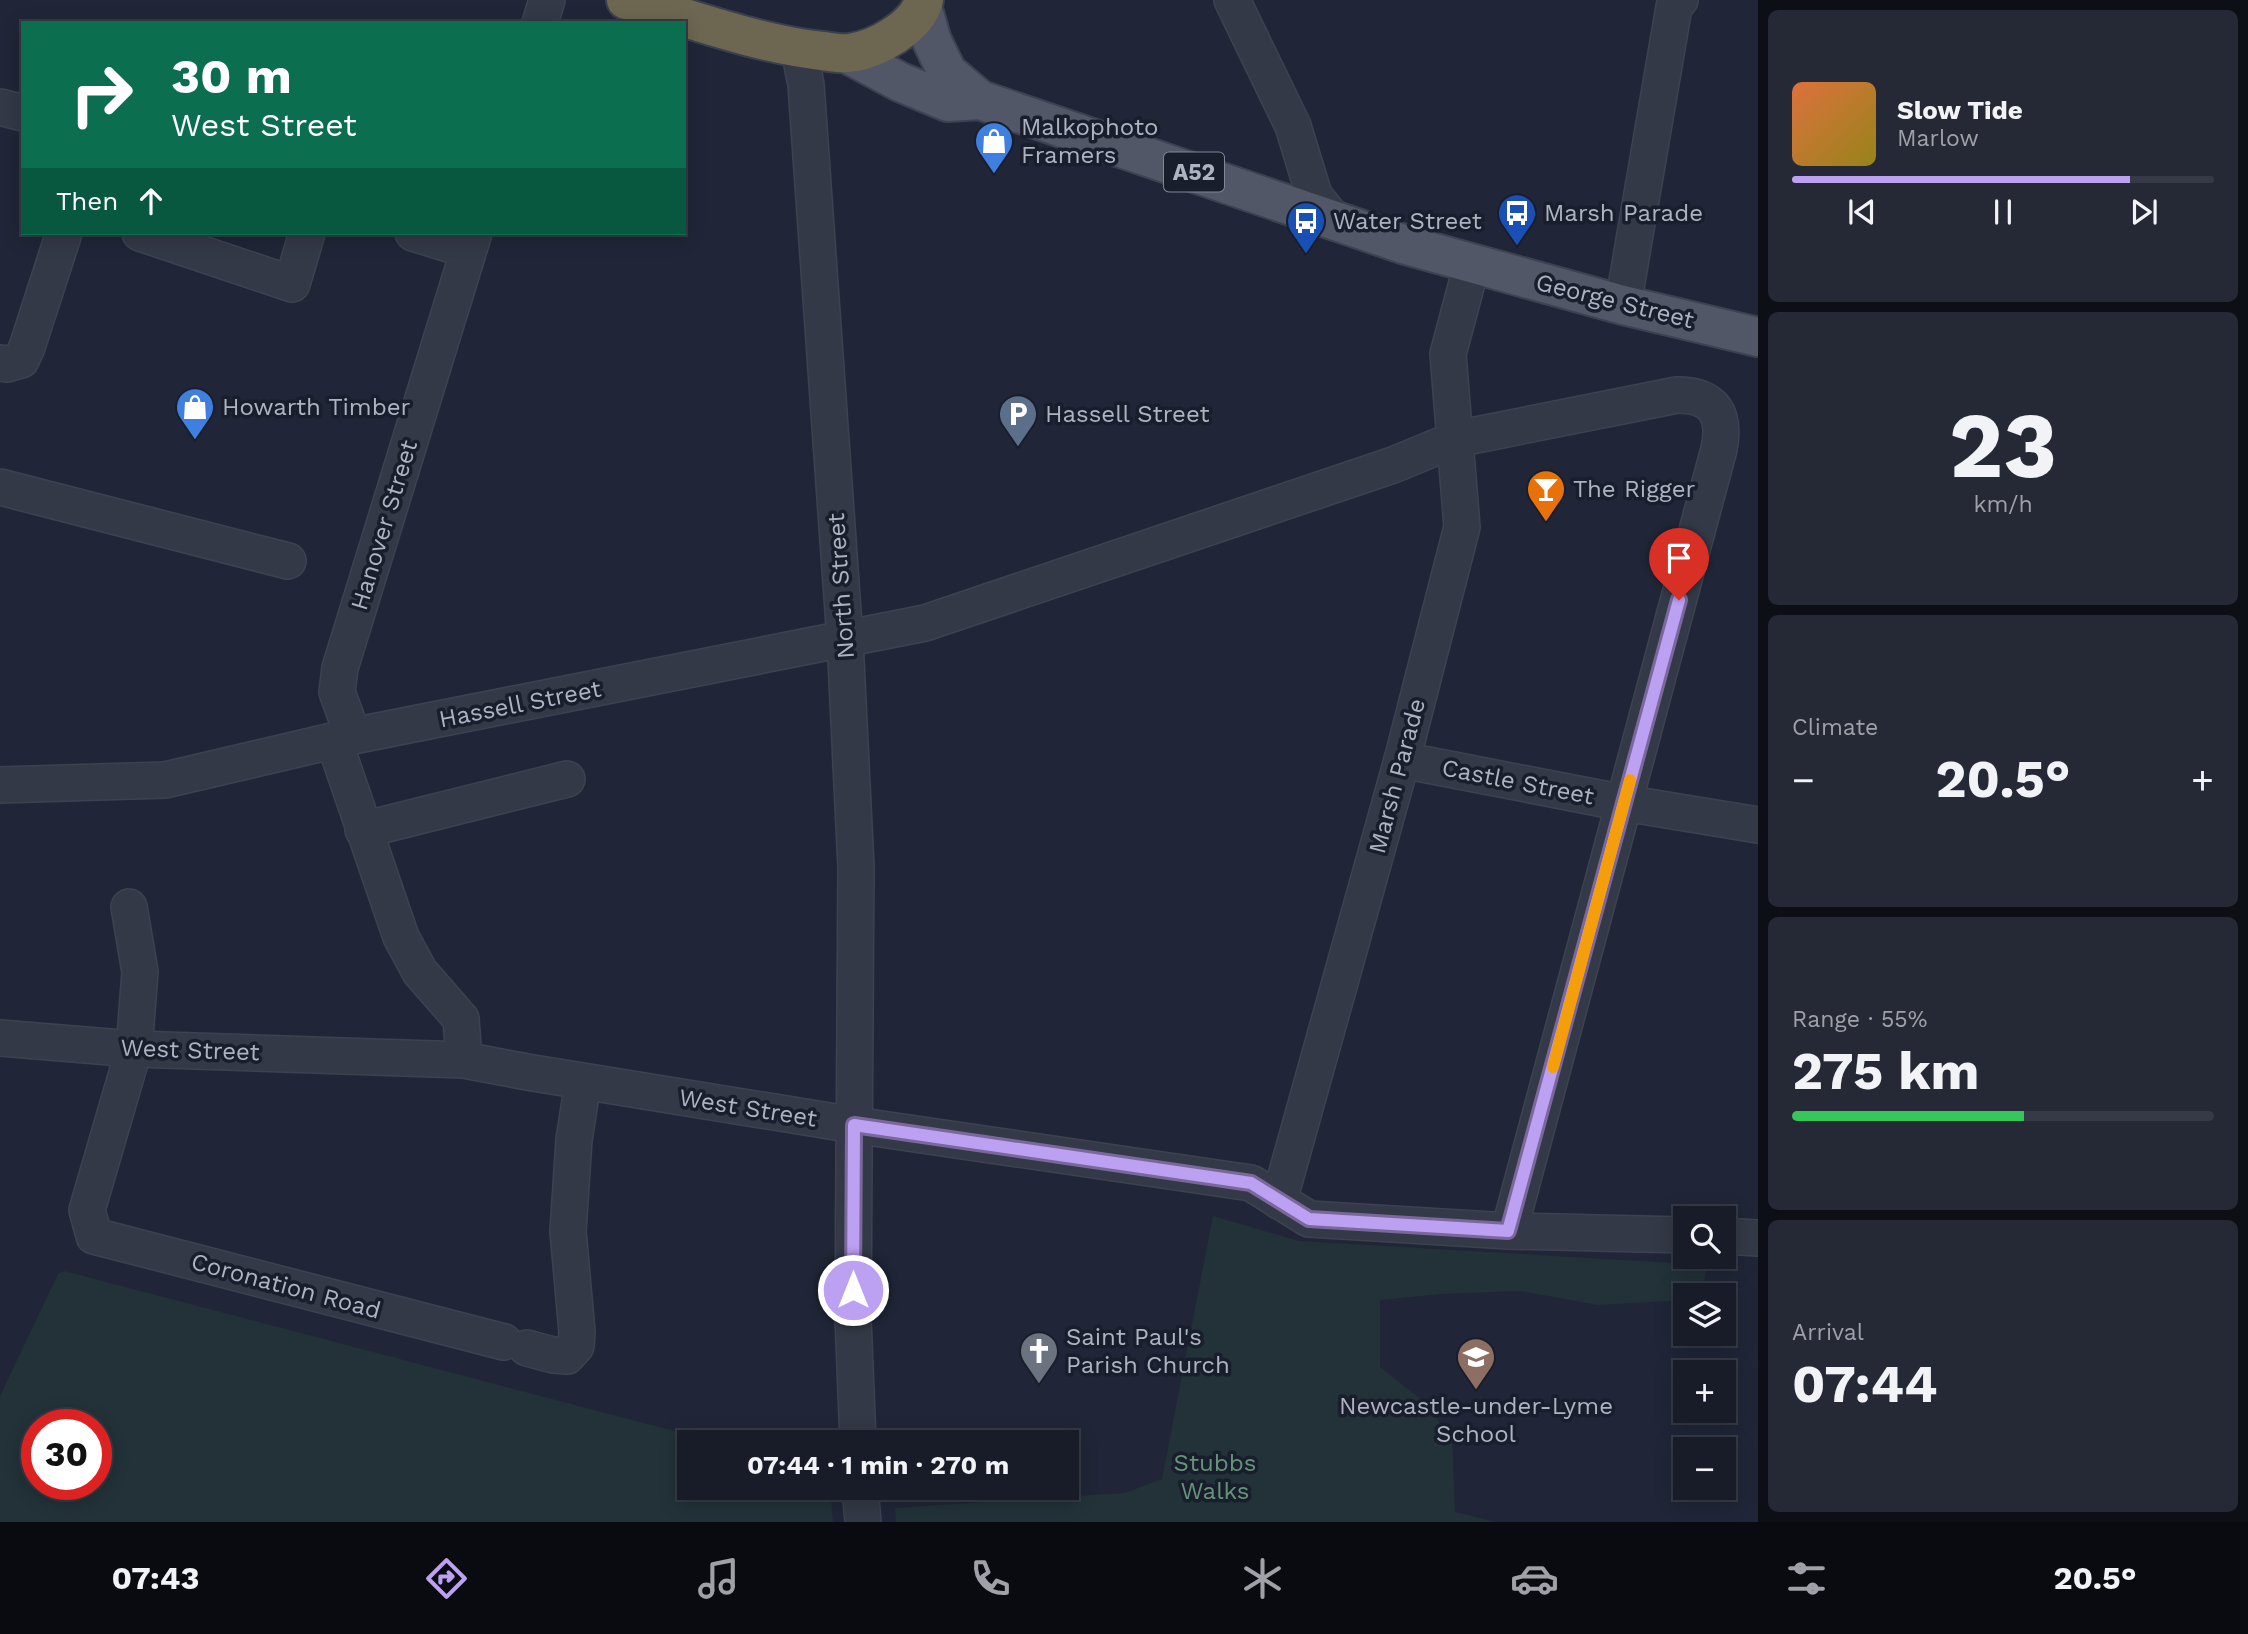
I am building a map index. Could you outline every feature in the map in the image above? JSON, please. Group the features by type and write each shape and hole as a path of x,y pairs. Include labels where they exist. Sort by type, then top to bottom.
{"highway":[{"name":"A52","path":"626,0 799,49 848,54 885,42 905,27 923,3"}],"main road":[{"name":"A52","path":"923,3 932,41 947,72 980,100 1406,245 1472,264"},
{"name":"A52","path":"848,54 900,82 948,102 980,100"},
{"name":"George Street","path":"1472,264 1623,305 1758,337"}],"street":[{"path":"541,21 547,0"},
{"path":"1231,0 1293,126 1314,195 1332,218"},
{"path":"1623,305 1677,4"},
{"name":"North Street","path":"799,49 806,85 845,640 856,867 853,1317 858,1430"},
{"path":"0,107 21,113"},
{"path":"0,363 21,360 63,235"},
{"path":"146,235 292,284 306,235"},
{"path":"428,235 471,241"},
{"name":"Hanover Street","path":"344,739 337,692 340,668 471,241"},
{"name":"Marsh Parade","path":"1279,1201 1402,760 1462,527 1448,354 1472,264"},
{"name":"Hassell Street","path":"0,785 165,780 344,739 925,624 1393,466 1455,439 1677,395 1695,395 1708,402 1719,415 1723,430 1624,803"},
{"path":"7,490 288,561"},
{"path":"344,739 343,770 352,789 363,830 401,937 421,972 461,1019 464,1060"},
{"name":"Castle Street","path":"1402,760 1624,803 1758,825"},
{"path":"363,830 567,779"},
{"path":"1508,1231 1624,803"},
{"path":"129,906 140,972 134,1049"},
{"name":"West Street","path":"0,1038 134,1049 464,1060 583,1082 854,1125 1251,1183 1309,1219 1508,1231 1673,1235"},
{"name":"Coronation Road","path":"134,1049 87,1210 94,1236 553,1355 567,1356 576,1346 578,1332 568,1231 574,1140 583,1082"},
{"path":"1736,1237 1758,1238"},
{"path":"861,1500 863,1522"}],"green space":[{"name":"Stubbs Walks","path":"1213,1216 1299,1241 1673,1263 1673,1269 1707,1269 1703,1283 1673,1283 1673,1301 1597,1305 1521,1291 1440,1294 1380,1300 1380,1367 1423,1401 1452,1438 1455,1512 1496,1522 896,1522 895,1508 1018,1500 1079,1500 1079,1496 1125,1493 1162,1479"},
{"path":"64,1271 677,1432 677,1500 831,1500 833,1522 0,1522 0,1396 58,1274"}],"slow traffic":[{"path":"1553,1067 1630,780"}],"place":[{"name":"Malkophoto Framers","path":"994,175"},
{"name":"Marsh Parade","path":"1517,247"},
{"name":"Water Street","path":"1306,255"},
{"name":"Howarth Timber","path":"195,441"},
{"name":"Hassell Street","path":"1018,448"},
{"name":"The Rigger","path":"1546,523"},
{"name":"Saint Paul's Parish Church","path":"1039,1385"},
{"name":"Newcastle-under-Lyme School","path":"1476,1391"}],"route":[{"path":"853,1290 854,1125 1251,1183 1309,1219 1508,1231 1679,600"}]}
